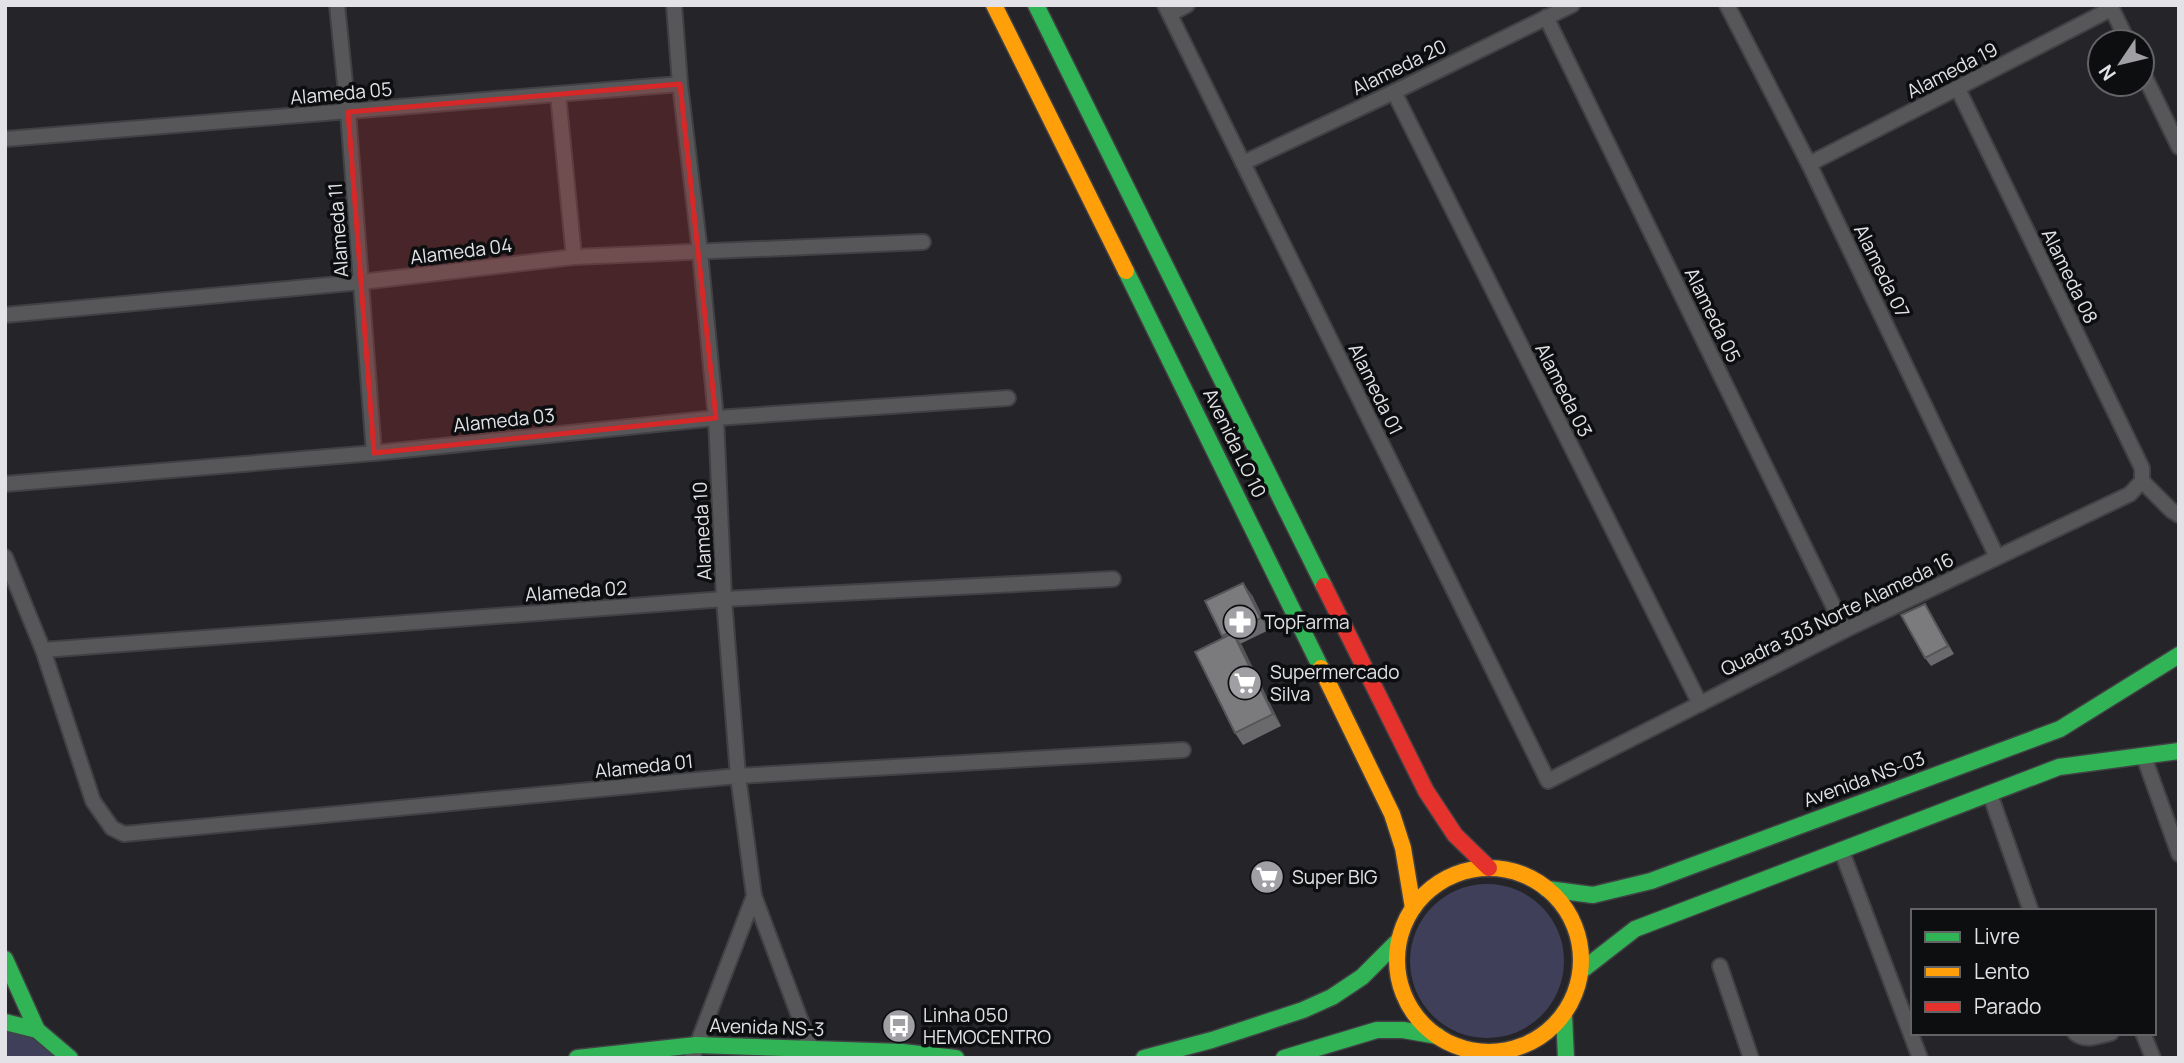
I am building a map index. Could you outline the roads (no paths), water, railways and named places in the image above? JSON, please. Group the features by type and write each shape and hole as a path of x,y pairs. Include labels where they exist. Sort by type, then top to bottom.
{"street":[{"name":"Alameda 11","path":"337,5 348,112 374,453"},
{"name":"Alameda 10","path":"674,5 716,418 724,600 738,776 754,896 694,1052"},
{"name":"Avenida LO 10","path":"994,5 1392,814 1403,848 1413,908"},
{"name":"Avenida LO 10","path":"1037,5 1426,790 1455,835 1489,868"},
{"path":"1167,9 1187,5"},
{"name":"Alameda 20","path":"1243,163 1572,5"},
{"name":"Alameda 07","path":"1727,5 1809,164 1997,556"},
{"path":"2110,7 2121,28"},
{"name":"Alameda 19","path":"1809,164 1958,89 2110,7"},
{"name":"Alameda 01","path":"1167,9 1548,781"},
{"name":"Alameda 05","path":"1546,17 1845,630"},
{"name":"Alameda 05","path":"5,139 680,84"},
{"name":"Alameda 08","path":"1958,89 2142,468 2142,481"},
{"name":"Alameda 03","path":"1394,92 1700,704"},
{"path":"558,94 573,257"},
{"path":"2156,98 2178,142"},
{"name":"Alameda 04","path":"5,315 361,282 573,257 923,242"},
{"name":"Alameda 03","path":"5,484 374,453 716,418 1008,398"},
{"path":"2142,481 2179,515"},
{"name":"Quadra 303 Norte Alameda 16","path":"1548,781 1845,630 2130,494 2142,481"},
{"path":"5,557 43,650"},
{"name":"Alameda 02","path":"43,650 724,600 1113,579"},
{"name":"Alameda 01","path":"43,650 93,801 112,828 132,835 738,776 1183,750"},
{"name":"Avenida NS-03","path":"1547,888 1593,895 1664,876 2060,729 2179,655"},
{"path":"1581,971 1635,929 2059,767 2179,751"},
{"path":"2144,757 2179,854"},
{"path":"1990,794 2030,909"},
{"path":"1842,852 1911,1034"},
{"path":"1284,1058 1382,1028 1438,1037 1463,1049 1485,1055 1528,1044 1552,1029 1574,998 1581,971 1581,952 1574,925 1565,908 1547,888 1532,878 1516,872 1489,868 1463,872 1446,878 1425,894 1413,908 1399,940 1397,967 1404,993 1417,1017 1438,1037"},
{"path":"754,896 814,1054"},
{"path":"1144,1058 1212,1040 1332,998 1362,977 1399,940"},
{"path":"5,959 37,1030 70,1058"},
{"path":"1720,966 1751,1058"},
{"path":"1564,1015 1566,1058"},
{"path":"5,1022 37,1030"},
{"path":"1911,1035 1920,1058"},
{"path":"2078,1035 2088,1039 2103,1035"},
{"path":"2144,1035 2153,1058"},
{"name":"Avenida NS-3","path":"578,1058 694,1052 902,1052 956,1058"}],"place":[{"name":"TopFarma","path":"1240,622"},
{"name":"Supermercado Silva","path":"1245,683"},
{"name":"Super BIG","path":"1267,877"},
{"name":"Linha 050 HEMOCENTRO","path":"899,1026"}]}
